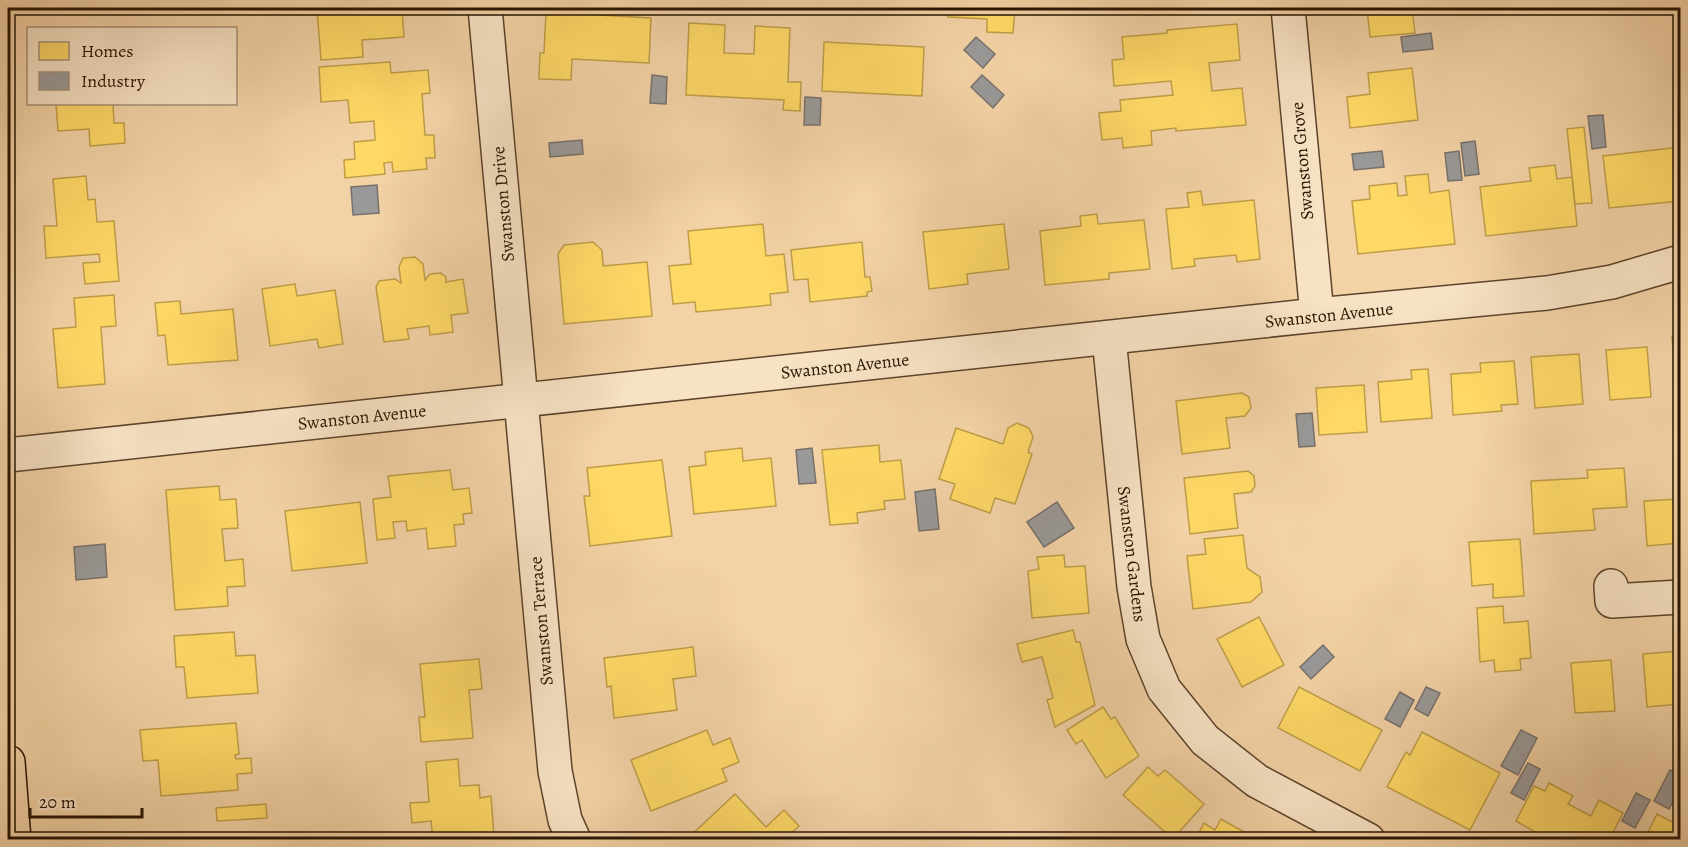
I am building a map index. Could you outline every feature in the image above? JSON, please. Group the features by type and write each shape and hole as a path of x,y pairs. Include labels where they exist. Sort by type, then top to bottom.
{"main road":[{"path":"8,762 14,840"}],"street":[{"name":"Swanston Drive","path":"485,8 522,400"},
{"name":"Swanston Grove","path":"1288,8 1317,315"},
{"name":"Swanston Avenue","path":"8,455 1317,315 1547,293 1612,282 1680,262"},
{"name":"Swanston Gardens","path":"1109,338 1134,587 1143,639 1164,689 1205,740 1257,781 1368,840"},
{"name":"Swanston Terrace","path":"522,400 555,771 565,820 574,840"},
{"path":"1611,586 1612,601 1680,597"}],"building: Homes":[{"path":"402,8 404,37 362,40 363,57 321,60 317,9"},
{"path":"949,8 1015,8 1013,33 987,32 987,19 948,17"},
{"path":"1367,8 1412,8 1415,33 1370,37"},
{"path":"546,12 651,18 649,63 572,59 571,80 539,79 540,53 544,53"},
{"path":"689,23 725,25 724,53 754,54 755,26 790,28 788,82 801,82 800,111 783,110 784,100 686,95"},
{"path":"1237,24 1240,60 1209,63 1212,91 1242,88 1246,125 1151,131 1152,145 1123,148 1122,138 1102,140 1099,113 1121,111 1120,100 1173,95 1171,81 1114,86 1112,60 1124,59 1122,37 1167,33 1167,30"},
{"path":"824,42 924,47 922,96 822,91"},
{"path":"390,62 391,73 428,70 430,93 422,94 425,135 434,135 435,158 426,158 427,169 393,172 392,162 384,163 385,174 345,178 344,160 355,159 354,142 375,140 374,121 350,123 348,100 321,102 319,67"},
{"path":"1412,68 1418,120 1350,128 1347,97 1370,94 1368,73"},
{"path":"56,105 113,105 114,123 124,123 125,143 90,146 89,129 58,131"},
{"path":"1584,127 1592,203 1575,204 1567,129"},
{"path":"1680,147 1680,201 1609,208 1603,156"},
{"path":"1555,165 1557,179 1572,177 1577,226 1486,236 1480,187 1531,181 1529,168"},
{"path":"1428,174 1430,193 1449,190 1455,244 1358,254 1352,201 1370,199 1369,186 1397,183 1398,196 1407,195 1405,176"},
{"path":"86,176 88,200 95,199 97,222 114,221 119,281 85,284 83,263 100,262 99,254 46,258 44,226 57,226 53,179"},
{"path":"1201,191 1203,205 1254,200 1260,259 1237,262 1236,255 1194,259 1195,266 1172,269 1166,209 1189,207 1187,193"},
{"path":"1097,214 1098,224 1144,220 1150,269 1109,273 1109,279 1045,285 1040,231 1081,226 1080,216"},
{"path":"763,224 766,256 784,254 788,292 770,294 771,305 696,312 695,302 673,304 669,266 691,264 688,231"},
{"path":"1004,224 1009,269 967,274 968,284 929,289 923,232"},
{"path":"593,242 602,250 603,266 647,262 652,316 564,324 558,254 564,245"},
{"path":"862,242 865,277 870,277 872,291 867,292 867,296 810,302 808,279 794,280 791,250"},
{"path":"415,257 423,264 425,280 430,274 441,273 446,277 446,282 463,279 468,313 451,315 453,332 430,335 429,326 407,329 409,339 384,342 376,287 379,281 395,279 401,283 399,267 403,258"},
{"path":"295,284 297,296 335,290 343,344 319,348 317,339 270,346 262,289"},
{"path":"114,295 116,326 101,327 105,384 58,388 53,329 76,327 74,298"},
{"path":"180,301 181,314 233,309 238,360 168,365 165,335 158,336 155,303"},
{"path":"1680,336 1680,386 1676,386 1672,337"},
{"path":"1647,347 1651,397 1610,400 1606,350"},
{"path":"1579,354 1583,404 1535,408 1531,357"},
{"path":"1514,361 1518,404 1501,405 1502,411 1453,415 1451,374 1481,372 1480,363"},
{"path":"1428,369 1432,418 1381,422 1378,382 1412,379 1411,370"},
{"path":"1364,385 1367,432 1319,435 1316,388"},
{"path":"1242,393 1249,397 1251,408 1245,416 1226,418 1230,448 1182,454 1176,401"},
{"path":"1017,423 1029,428 1033,437 1028,452 1032,454 1015,504 995,498 990,513 950,499 955,484 939,479 956,428 1003,444 1008,428"},
{"path":"879,445 880,462 901,460 905,499 884,501 885,509 857,513 858,523 830,525 822,450"},
{"path":"742,448 743,461 771,458 776,506 694,514 689,467 706,465 705,452"},
{"path":"662,460 672,536 590,546 584,496 590,496 587,468"},
{"path":"1624,468 1627,507 1593,509 1595,530 1534,534 1531,481 1588,478 1587,470"},
{"path":"450,470 453,490 469,488 472,513 463,514 464,524 454,525 456,546 428,549 426,528 407,531 406,521 393,522 395,538 377,540 373,499 391,497 388,476"},
{"path":"1248,471 1254,476 1255,486 1251,492 1234,494 1238,528 1190,534 1184,478"},
{"path":"219,486 220,500 236,499 238,528 222,529 225,561 243,559 245,586 227,587 228,606 175,610 166,490"},
{"path":"1680,499 1680,543 1647,546 1644,501"},
{"path":"360,502 367,563 292,571 285,511"},
{"path":"1243,535 1247,568 1260,577 1262,592 1251,602 1193,609 1187,556 1206,554 1204,539"},
{"path":"1520,539 1524,596 1493,598 1493,584 1472,586 1469,542"},
{"path":"1064,555 1065,567 1085,566 1089,613 1032,618 1028,571 1039,569 1037,557"},
{"path":"1503,606 1504,623 1528,621 1531,658 1520,659 1521,670 1495,672 1494,660 1480,662 1477,608"},
{"path":"1259,617 1284,665 1242,687 1217,639"},
{"path":"1073,630 1076,642 1080,642 1095,705 1055,727 1047,700 1053,698 1042,657 1022,662 1017,644"},
{"path":"234,632 236,656 255,655 258,693 187,698 184,667 176,667 174,636"},
{"path":"693,647 696,676 673,679 677,710 614,718 611,686 607,687 604,658"},
{"path":"1680,651 1680,704 1647,707 1643,654"},
{"path":"479,659 482,689 469,690 473,738 421,742 419,717 425,717 420,664"},
{"path":"1611,660 1615,711 1575,713 1571,663"},
{"path":"1299,687 1382,730 1360,771 1278,728"},
{"path":"1103,707 1111,719 1115,717 1139,756 1106,778 1082,740 1076,744 1067,730"},
{"path":"236,723 239,754 235,755 236,759 251,758 252,773 237,774 238,790 161,796 158,760 143,761 140,730"},
{"path":"707,730 713,745 730,738 739,762 722,769 727,781 651,811 631,760"},
{"path":"1422,732 1500,773 1470,830 1387,787 1406,752 1410,755"},
{"path":"458,759 460,786 479,785 480,798 491,796 494,837 483,838 484,840 433,840 431,821 412,823 410,803 429,802 426,762"},
{"path":"1148,767 1158,776 1165,770 1204,804 1173,839 1123,795"},
{"path":"1549,783 1573,796 1568,804 1591,816 1599,800 1623,813 1609,840 1540,840 1542,836 1516,821 1534,786 1545,791"},
{"path":"735,794 766,827 784,810 799,826 784,840 686,840"},
{"path":"266,804 267,818 217,821 216,808"},
{"path":"1657,814 1680,826 1680,840 1644,840"},
{"path":"1221,819 1255,838 1254,840 1195,840 1204,823 1215,830"}],"building: Industry":[{"path":"1146,8 1173,8 1173,13 1146,15"},
{"path":"1431,33 1433,49 1403,52 1401,37"},
{"path":"976,37 995,54 983,68 964,50"},
{"path":"652,75 667,77 666,104 650,103"},
{"path":"982,75 1004,95 993,108 971,87"},
{"path":"805,97 821,98 820,125 804,125"},
{"path":"1603,115 1606,147 1592,149 1588,116"},
{"path":"582,140 583,154 550,157 549,143"},
{"path":"1475,141 1479,174 1465,176 1461,143"},
{"path":"1382,151 1384,167 1354,170 1352,154"},
{"path":"1459,151 1462,180 1448,181 1445,153"},
{"path":"377,185 379,213 353,215 351,187"},
{"path":"1312,413 1315,446 1299,447 1296,414"},
{"path":"812,448 816,483 799,484 796,450"},
{"path":"935,489 939,529 919,531 915,492"},
{"path":"1057,502 1074,528 1044,547 1027,522"},
{"path":"105,544 107,577 76,580 74,547"},
{"path":"1323,645 1334,657 1311,679 1300,667"},
{"path":"1426,687 1440,693 1428,716 1415,709"},
{"path":"1400,692 1414,700 1400,727 1385,719"},
{"path":"1521,730 1537,738 1518,775 1501,766"},
{"path":"1528,763 1540,769 1524,800 1511,793"},
{"path":"1670,770 1680,775 1680,788 1669,809 1654,801"},
{"path":"1636,793 1650,800 1635,828 1622,821"}]}
